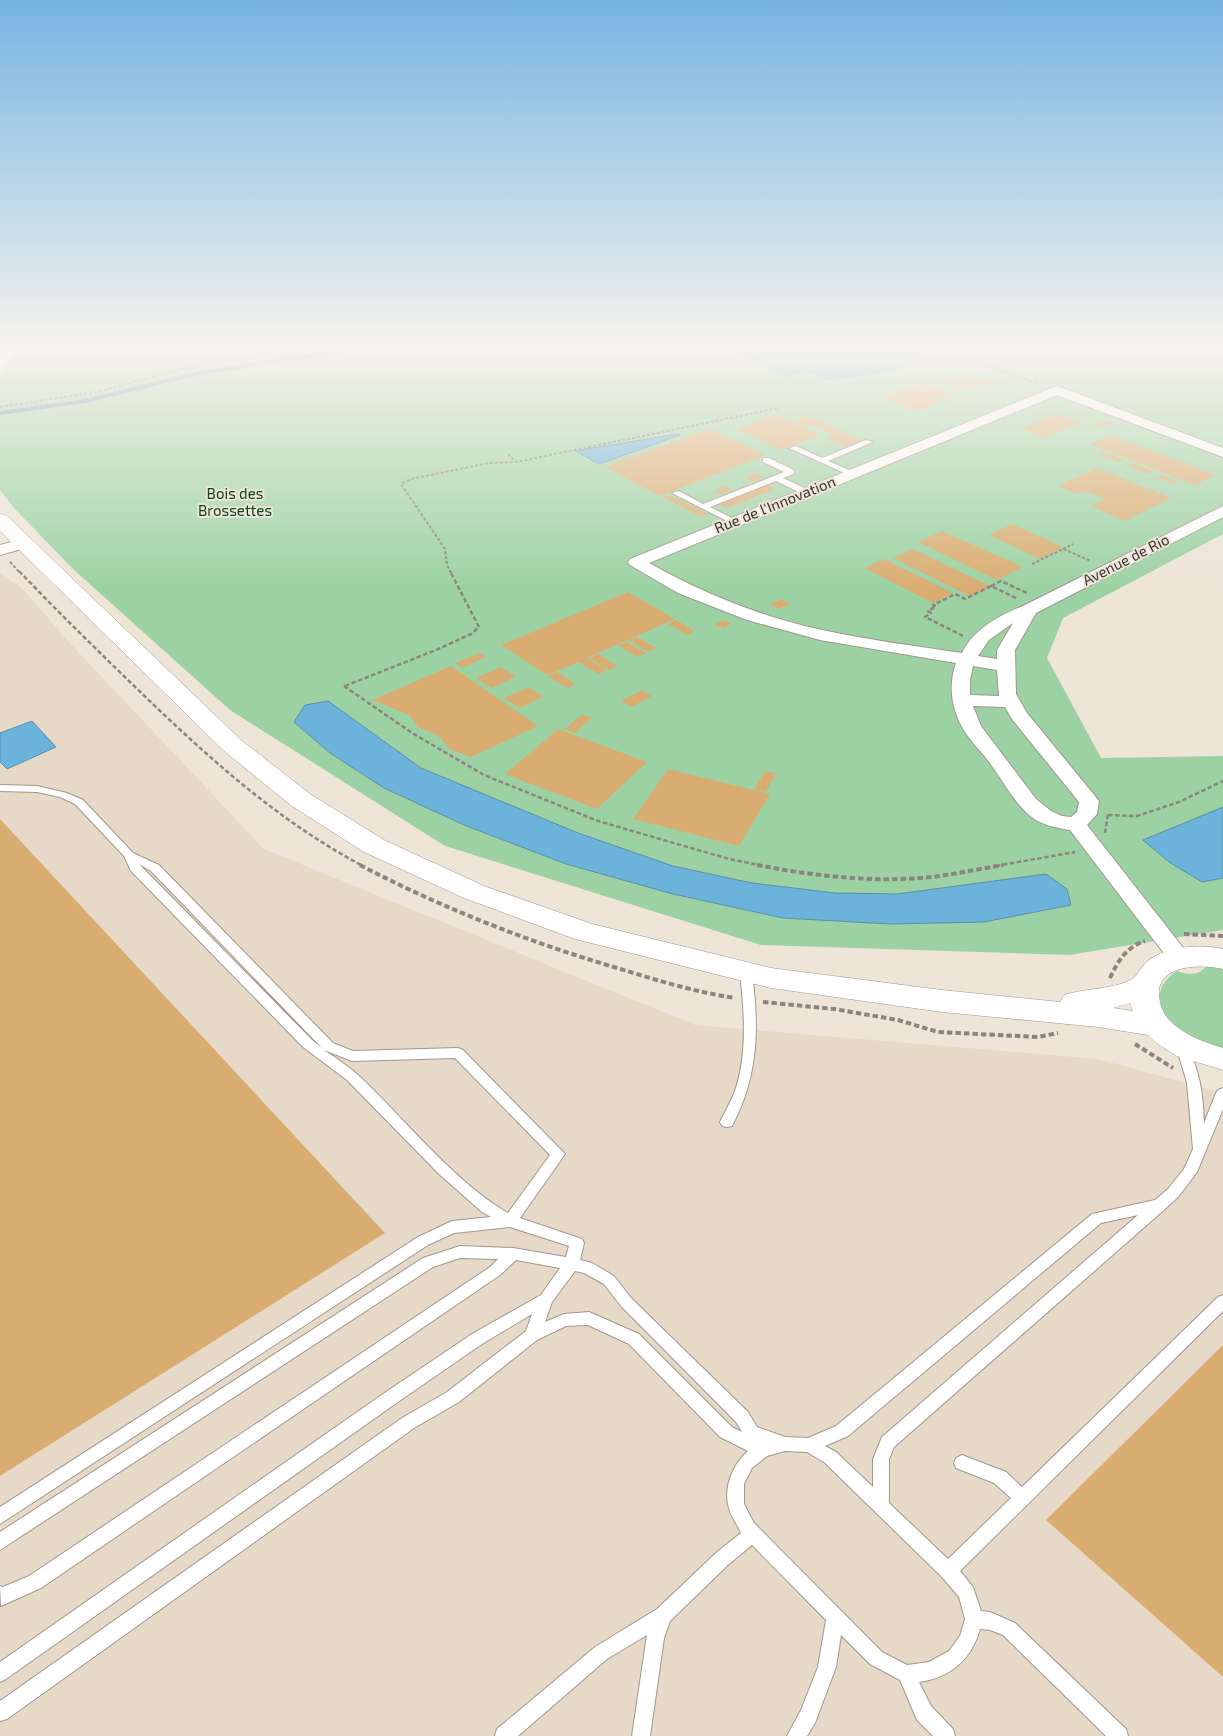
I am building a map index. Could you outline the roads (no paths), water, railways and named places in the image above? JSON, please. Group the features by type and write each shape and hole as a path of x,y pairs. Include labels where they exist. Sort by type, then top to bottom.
{"main road":[{"path":"0,520 11,551 232,745 301,800 374,846 474,892 585,932 746,972 842,989 1098,1016 1167,1034 1202,1054 1223,1059"},
{"path":"1167,1034 1148,1012 1143,999 1144,986 1152,971 1169,961 1178,947 1191,956 1223,959"},
{"path":"1003,1006 1090,1002 1110,998 1144,986"}],"street":[{"name":"Rue de l'Innovation","path":"960,658 820,635 753,616 684,589 636,562 969,426"},
{"name":"Rue de l'Innovation","path":"1153,426 1223,452"},
{"name":"Avenue de Rio","path":"1076,824 1054,821 1034,809 966,717 960,680 960,658 989,630 1029,603 1223,511"},
{"path":"1029,603 1006,650 1007,694 1019,714 1089,801 1087,814 1076,824 1178,947"},
{"path":"960,658 1007,666"},
{"path":"963,700 1012,702"}],"lane":[{"path":"821,461 869,442"},
{"path":"793,448 851,474"},
{"path":"703,506 791,472 766,460"},
{"path":"776,478 806,492"},
{"path":"676,493 733,522"},
{"path":"0,788 38,789 63,794 79,802 129,855 135,868 308,1044 352,1077 444,1170 487,1208 510,1221 577,1243 571,1265 546,1299 532,1336"},
{"path":"0,1516 423,1242 452,1227 510,1221 558,1154 458,1053 352,1056 328,1046 155,868 129,855"},
{"path":"728,1122 741,1090 748,1060 750,1000 746,972"},
{"path":"1167,1034 1190,1063 1194,1078 1198,1150"},
{"path":"881,1506 881,1459 888,1442 1173,1193 1190,1172 1223,1093"},
{"path":"0,1542 428,1262 460,1252 512,1254 587,1267 609,1280 626,1302 742,1417 751,1432 785,1444 808,1445 842,1431 1097,1218 1160,1205"},
{"path":"0,1596 35,1582 495,1271 512,1254"},
{"path":"4,1668 397,1393 477,1339 546,1299"},
{"path":"948,1571 1223,1301"},
{"path":"0,1712 408,1423 453,1397 532,1336 564,1320 589,1318 634,1339 726,1432 762,1450"},
{"path":"785,1444 762,1450 746,1463 736,1484 736,1505 748,1529 876,1658 906,1674 931,1671 955,1658 968,1640 974,1618 967,1593 948,1571 830,1457 808,1445"},
{"path":"962,1463 1000,1476 1023,1498"},
{"path":"504,1736 601,1652 663,1615 723,1558 753,1534"},
{"path":"641,1736 654,1638 663,1615"},
{"path":"796,1736 808,1716 827,1667 835,1616"},
{"path":"974,1618 990,1621 1008,1629 1119,1736"},
{"path":"906,1674 924,1713 946,1736"}],"water":[{"path":"680,435 599,464 575,451"},
{"path":"328,701 421,768 578,833 673,866 752,883 835,893 897,894 1046,874 1067,889 1071,905 984,922 890,924 783,918 673,894 566,864 464,825 384,788 330,753 294,722 305,705"},
{"path":"32,721 56,747 7,769 0,762 0,733"},
{"path":"1223,807 1223,878 1202,882 1169,862 1143,840"}],"park label":[{"name":"Bois des Brossettes","path":"235,502"}]}
